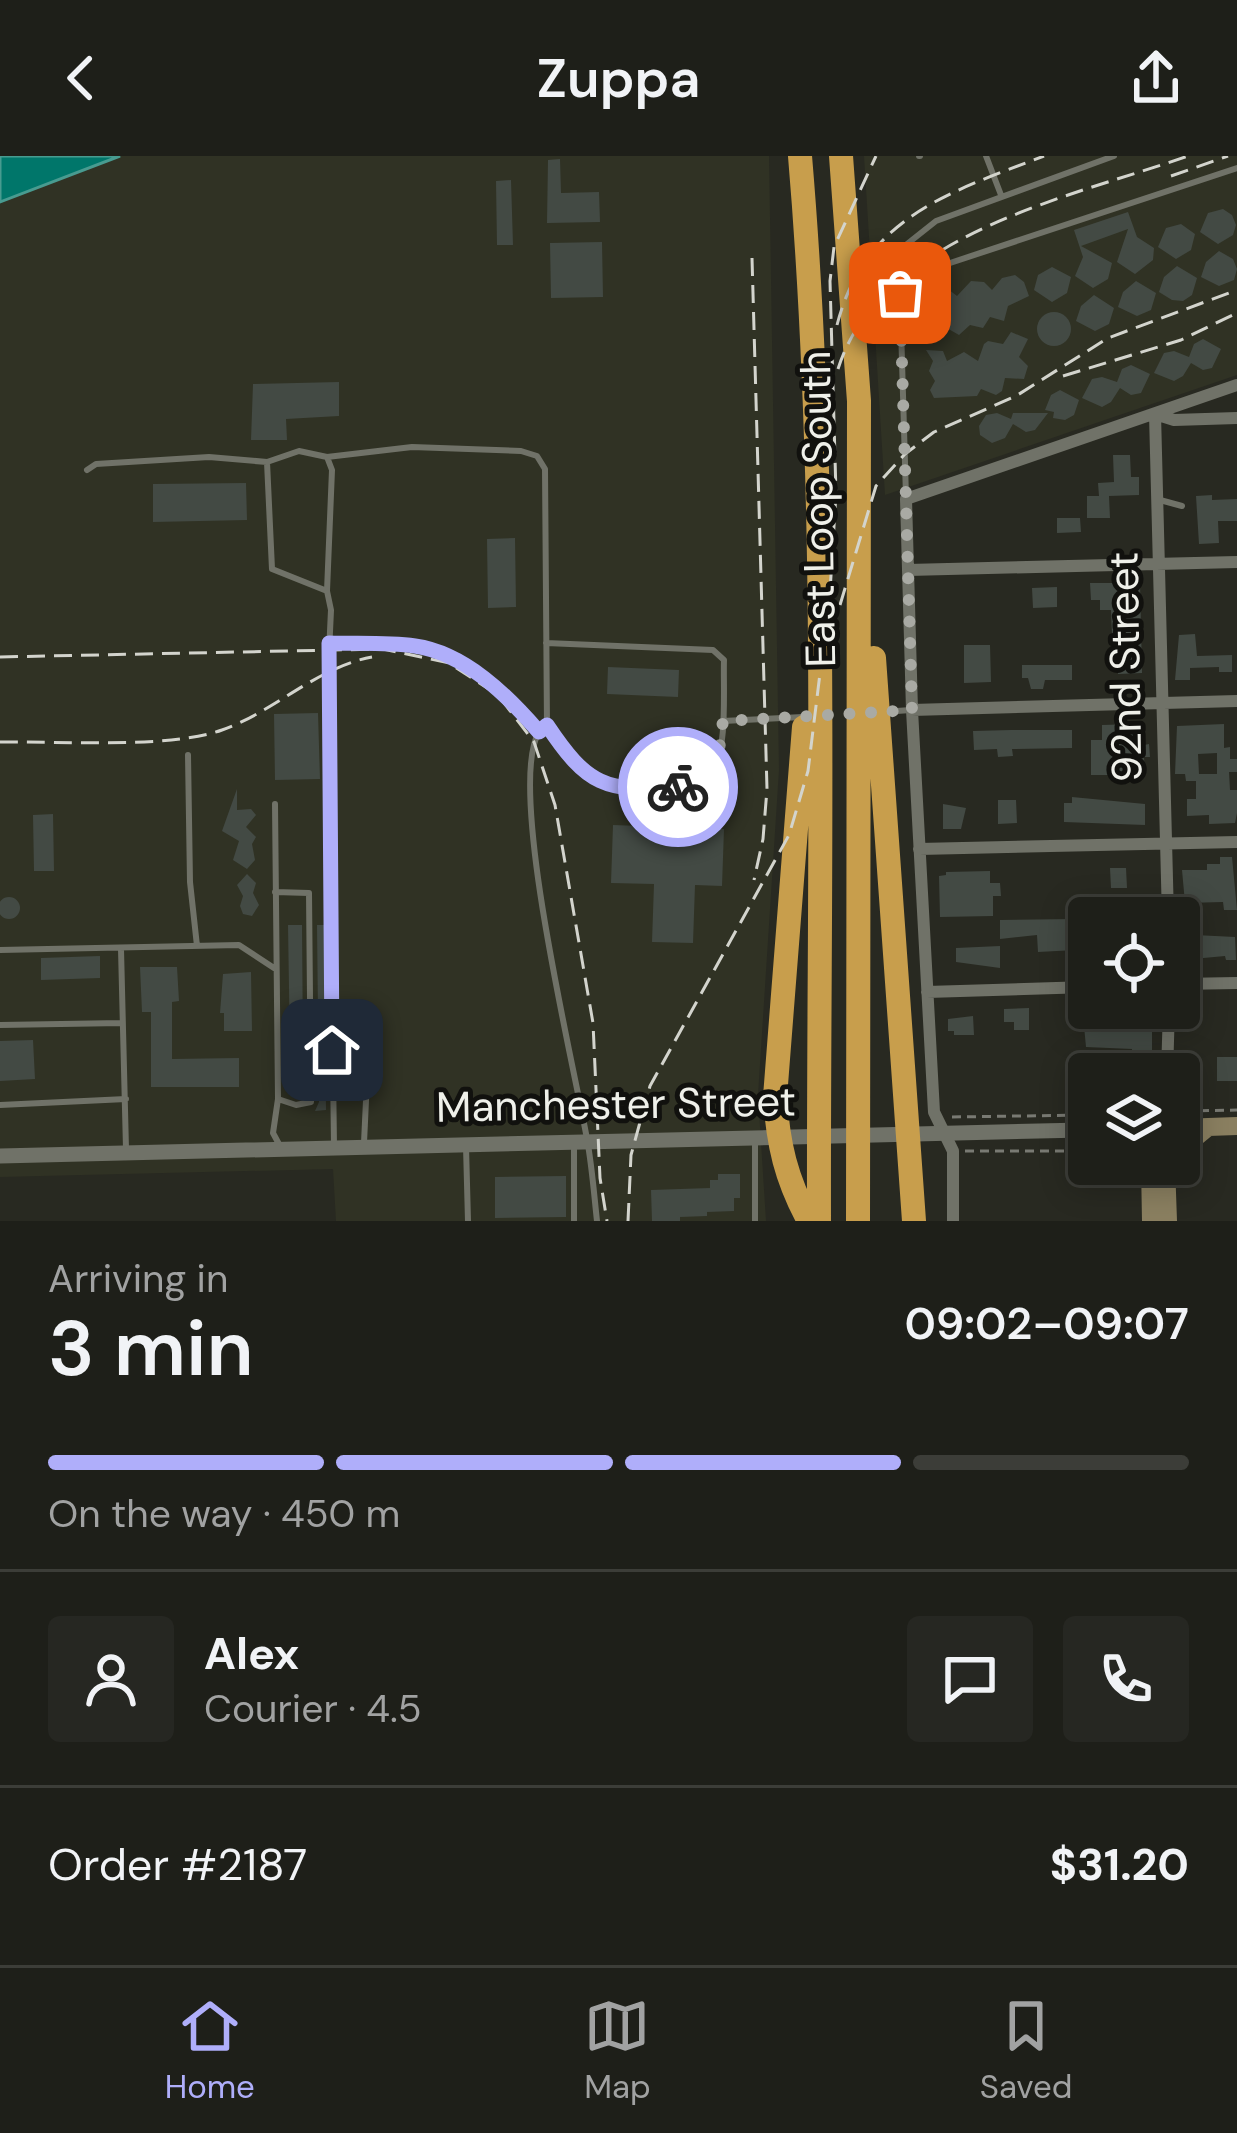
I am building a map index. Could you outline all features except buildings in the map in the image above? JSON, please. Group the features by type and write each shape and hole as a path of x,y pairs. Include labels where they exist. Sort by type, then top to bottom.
{"highway":[{"name":"East Loop South","path":"800,156 807,234 817,559 819,1221"},
{"name":"East Loop South","path":"841,156 859,401 858,1221"},
{"path":"860,482 914,1221"},
{"path":"809,1221 788,1183 778,1146 775,1096 817,559"}],"main road":[{"path":"1200,1125 1237,1126"},
{"path":"1200,1133 1207,1127"},
{"path":"1151,1221 1156,1185"},
{"path":"1161,1185 1168,1221"}],"street":[{"path":"953,1221 953,1151 934,1112 912,710 906,499 1237,385"},
{"path":"1155,414 1174,419 1237,418"},
{"name":"92nd Street","path":"1155,414 1167,897"},
{"path":"908,570 1237,562"},
{"path":"912,710 1237,701"},
{"path":"919,849 1237,842"},
{"path":"1200,984 1237,983"},
{"path":"927,992 1068,988"},
{"name":"Manchester Street","path":"0,1156 466,1142 1068,1132"}],"lane":[{"path":"986,156 1001,195"},
{"path":"906,499 902,248 935,221 1114,156"},
{"path":"900,293 938,267 1237,168"},
{"path":"88,470 96,464 209,457 267,461 299,451 327,457 412,447 521,451 537,456 544,469 546,644 547,725 572,762 594,782 674,788 700,783 716,768 724,660 712,650 546,644"},
{"path":"327,457 332,470 327,591 334,1147"},
{"path":"267,461 272,569 327,591"},
{"path":"1157,500 1181,506"},
{"path":"329,643 420,646 472,669 539,732"},
{"path":"853,713 912,710"},
{"path":"723,721 833,715"},
{"path":"547,725 539,732 532,753 533,844 580,1142 598,1221"},
{"path":"188,755 190,882 197,946"},
{"path":"274,804 278,1099 274,1132 280,1148"},
{"path":"274,892 309,893 311,1102 296,1105 278,1099"},
{"path":"0,950 239,945 274,968"},
{"path":"121,949 126,1153"},
{"path":"364,1146 370,1015"},
{"path":"0,1025 123,1023"},
{"path":"0,1105 125,1099"},
{"path":"755,1137 755,1221"},
{"path":"466,1142 468,1221"},
{"path":"574,1221 580,1142"}],"path":[{"path":"1200,1117 1237,1110"},
{"path":"950,1117 1068,1114"},
{"path":"962,1151 1068,1150"}],"shaded area":[{"path":"107,156 769,156 779,770 758,1095 766,1221 336,1221 333,1169 0,1177 0,201"},
{"path":"864,156 1237,156 1237,375 885,495"}],"water":[{"path":"0,156 120,156 0,202"}],"railway":[{"path":"628,1221 631,1155 650,1086 789,835 808,771 830,592 836,493 830,281 834,247 876,156"},
{"path":"837,325 850,288 890,233 945,197 1044,156"},
{"path":"838,369 860,323 894,285 936,254 1037,206 1188,156"},
{"path":"1171,176 1228,156"},
{"path":"752,258 767,789 754,880"},
{"path":"840,605 876,486 905,454 934,432 1016,396 1108,338 1237,290"},
{"path":"1063,376 1181,340 1237,313"},
{"path":"0,657 383,649 449,663 498,695 534,742 555,805 593,1023 600,1178 607,1221"},
{"path":"0,742 144,742 200,736 241,722 333,670 372,657"}],"way so far":[{"path":"678,787 700,783 716,768 723,721 912,710 900,293"}],"route":[{"path":"332,1050 329,643 420,646 472,669 539,732 547,725 572,762 594,782 632,788 678,787"}]}
